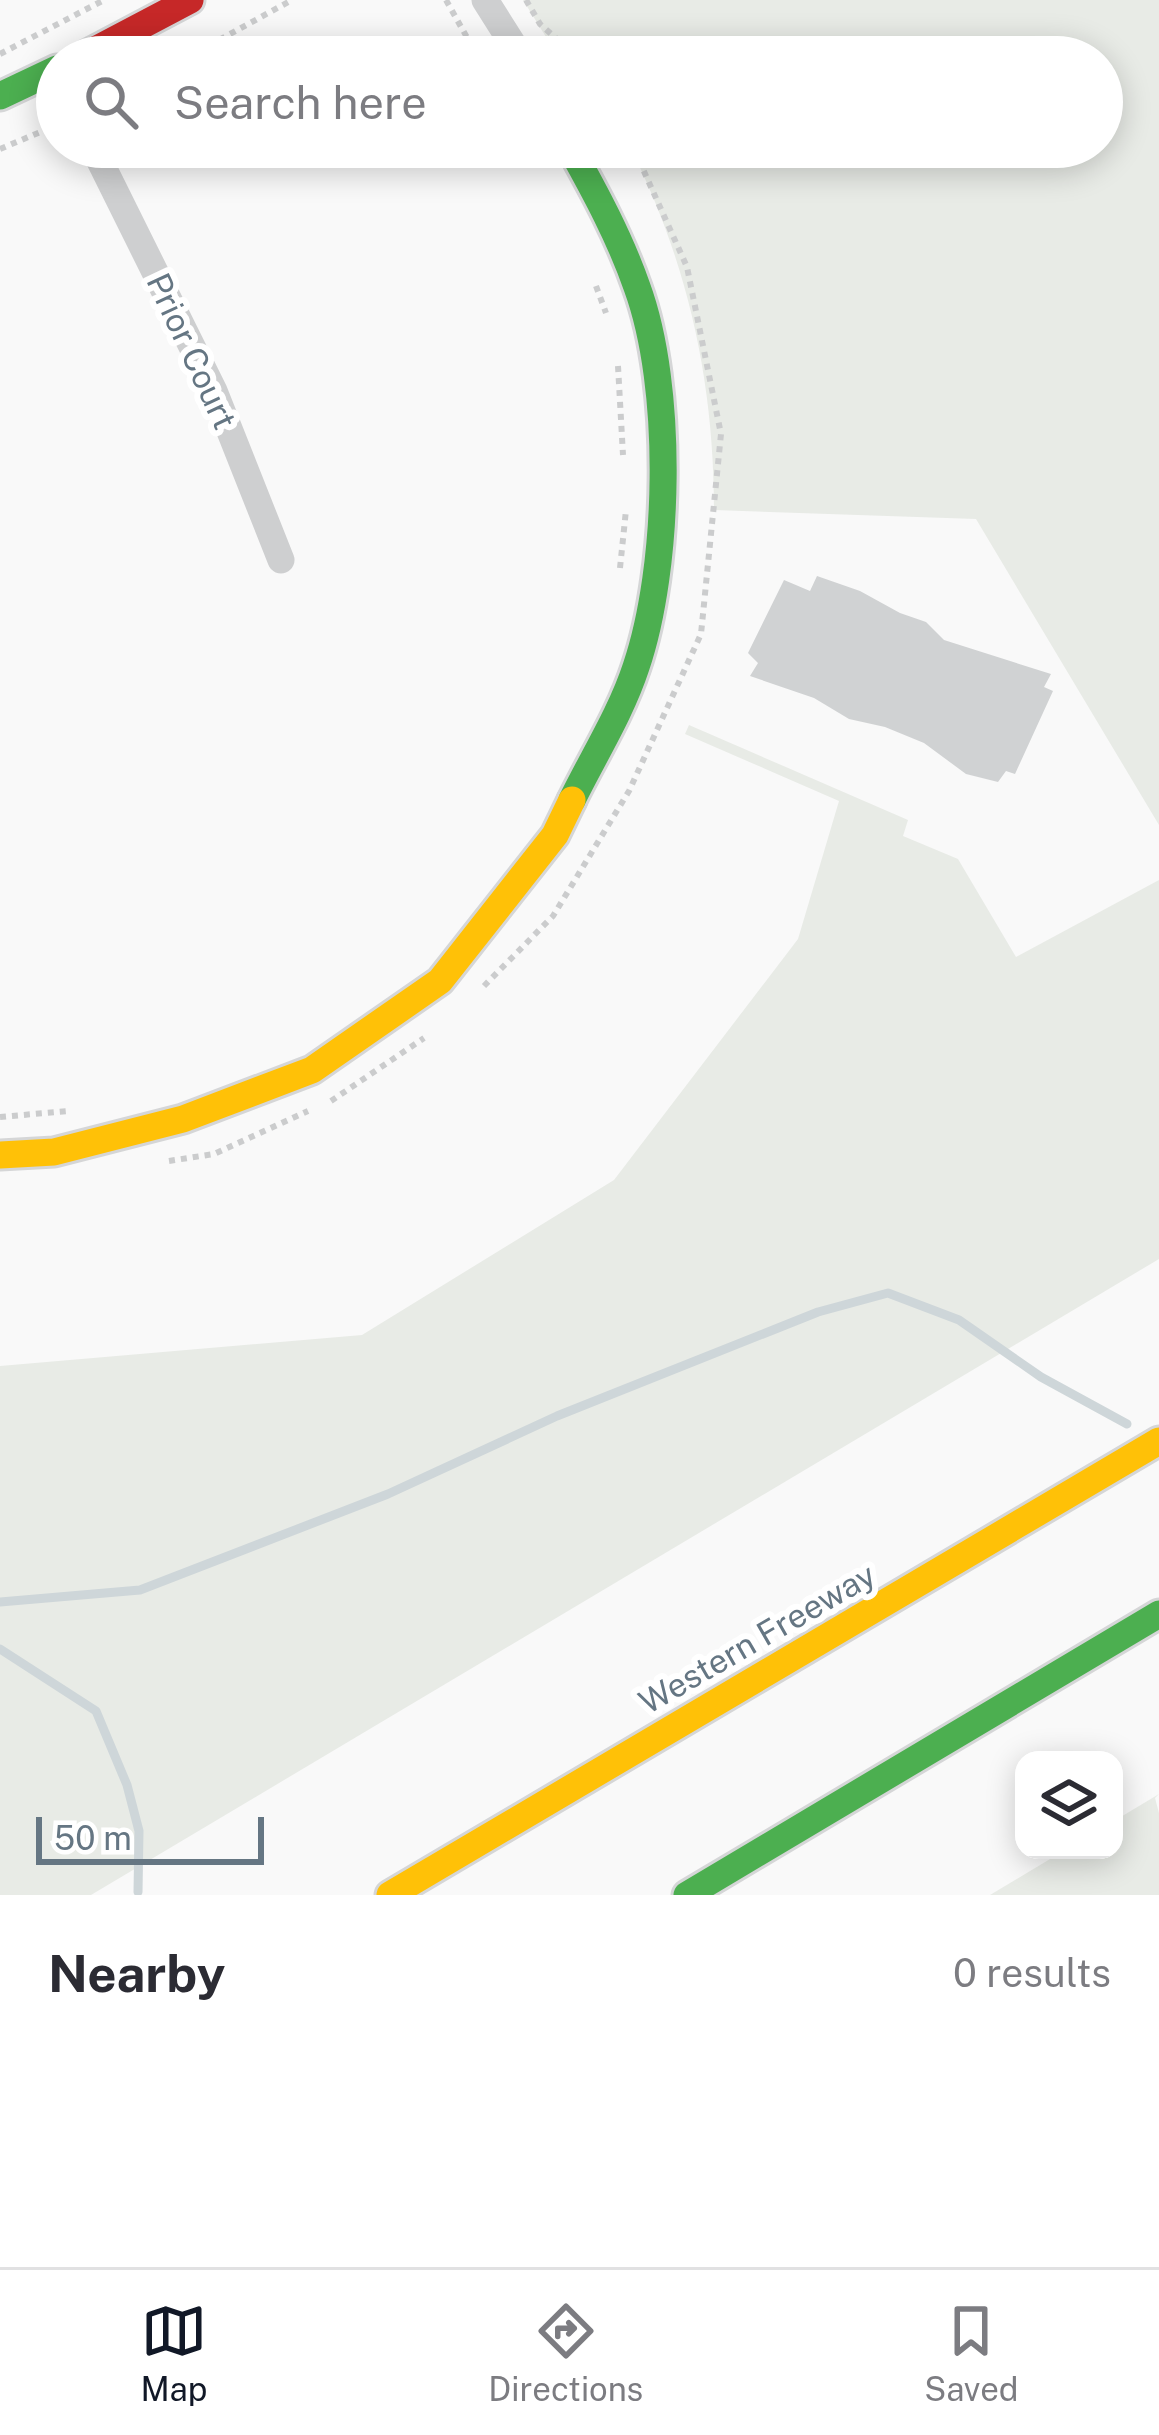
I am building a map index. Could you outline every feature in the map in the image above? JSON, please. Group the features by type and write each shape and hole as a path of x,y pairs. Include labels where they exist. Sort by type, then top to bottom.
{"main road":[{"path":"111,36 145,12 190,0"},
{"path":"0,96 36,81"},
{"path":"0,1155 54,1152 183,1119 312,1070 440,981 555,835 636,668 663,544 659,379 639,291 582,168"},
{"name":"Western Freeway","path":"390,1895 1159,1441"},
{"path":"687,1895 1159,1614"}],"street":[{"path":"484,0 507,36"},
{"name":"Prior Court","path":"103,168 214,391 281,560"}],"path":[{"path":"0,54 104,0"},
{"path":"226,36 292,0"},
{"path":"446,0 466,36"},
{"path":"526,0 553,36"},
{"path":"0,149 36,134"},
{"path":"469,1001 553,916 629,791 700,634 721,434 687,267 642,168"},
{"path":"595,282 610,321"},
{"path":"618,364 623,458"},
{"path":"619,573 626,504"},
{"path":"150,1164 214,1154 344,1095 434,1030"},
{"path":"0,1117 71,1111"}],"shaded area":[{"path":"523,0 1159,0 1159,825 976,519 714,510 709,415 694,324 668,235 640,168 1123,168 1123,36 545,36"},
{"path":"689,725 908,820 903,836 958,859 1016,957 1159,880 1159,1259 91,1895 0,1895 0,1366 362,1335 614,1180 798,939 839,801 685,734"},
{"path":"1159,1794 1155,1798 1159,1895 990,1895 1050,1859 1123,1859 1123,1816"}],"building":[{"path":"817,576 926,622 944,640 1051,674 1044,687 1053,691 1015,774 1006,771 998,782 966,774 924,743 849,719 814,698 750,676 758,663 748,653 784,580 810,591"}],"waterway":[{"path":"0,1602 140,1590 388,1494 557,1416 818,1312 888,1293 959,1320 1041,1377 1127,1424"},
{"path":"0,1649 96,1711 127,1785 139,1831 138,1892"}],"traffic: fast":[{"path":"0,96 36,79"},
{"path":"572,800 636,667 656,580 663,477 662,425 649,328 623,251 582,168"},
{"path":"687,1895 1159,1614"}],"traffic: slow":[{"path":"0,1155 54,1152 183,1119 312,1070 440,981 555,835 572,800"},
{"path":"390,1895 1159,1441"}],"traffic: jam":[{"path":"122,36 190,0"}]}
